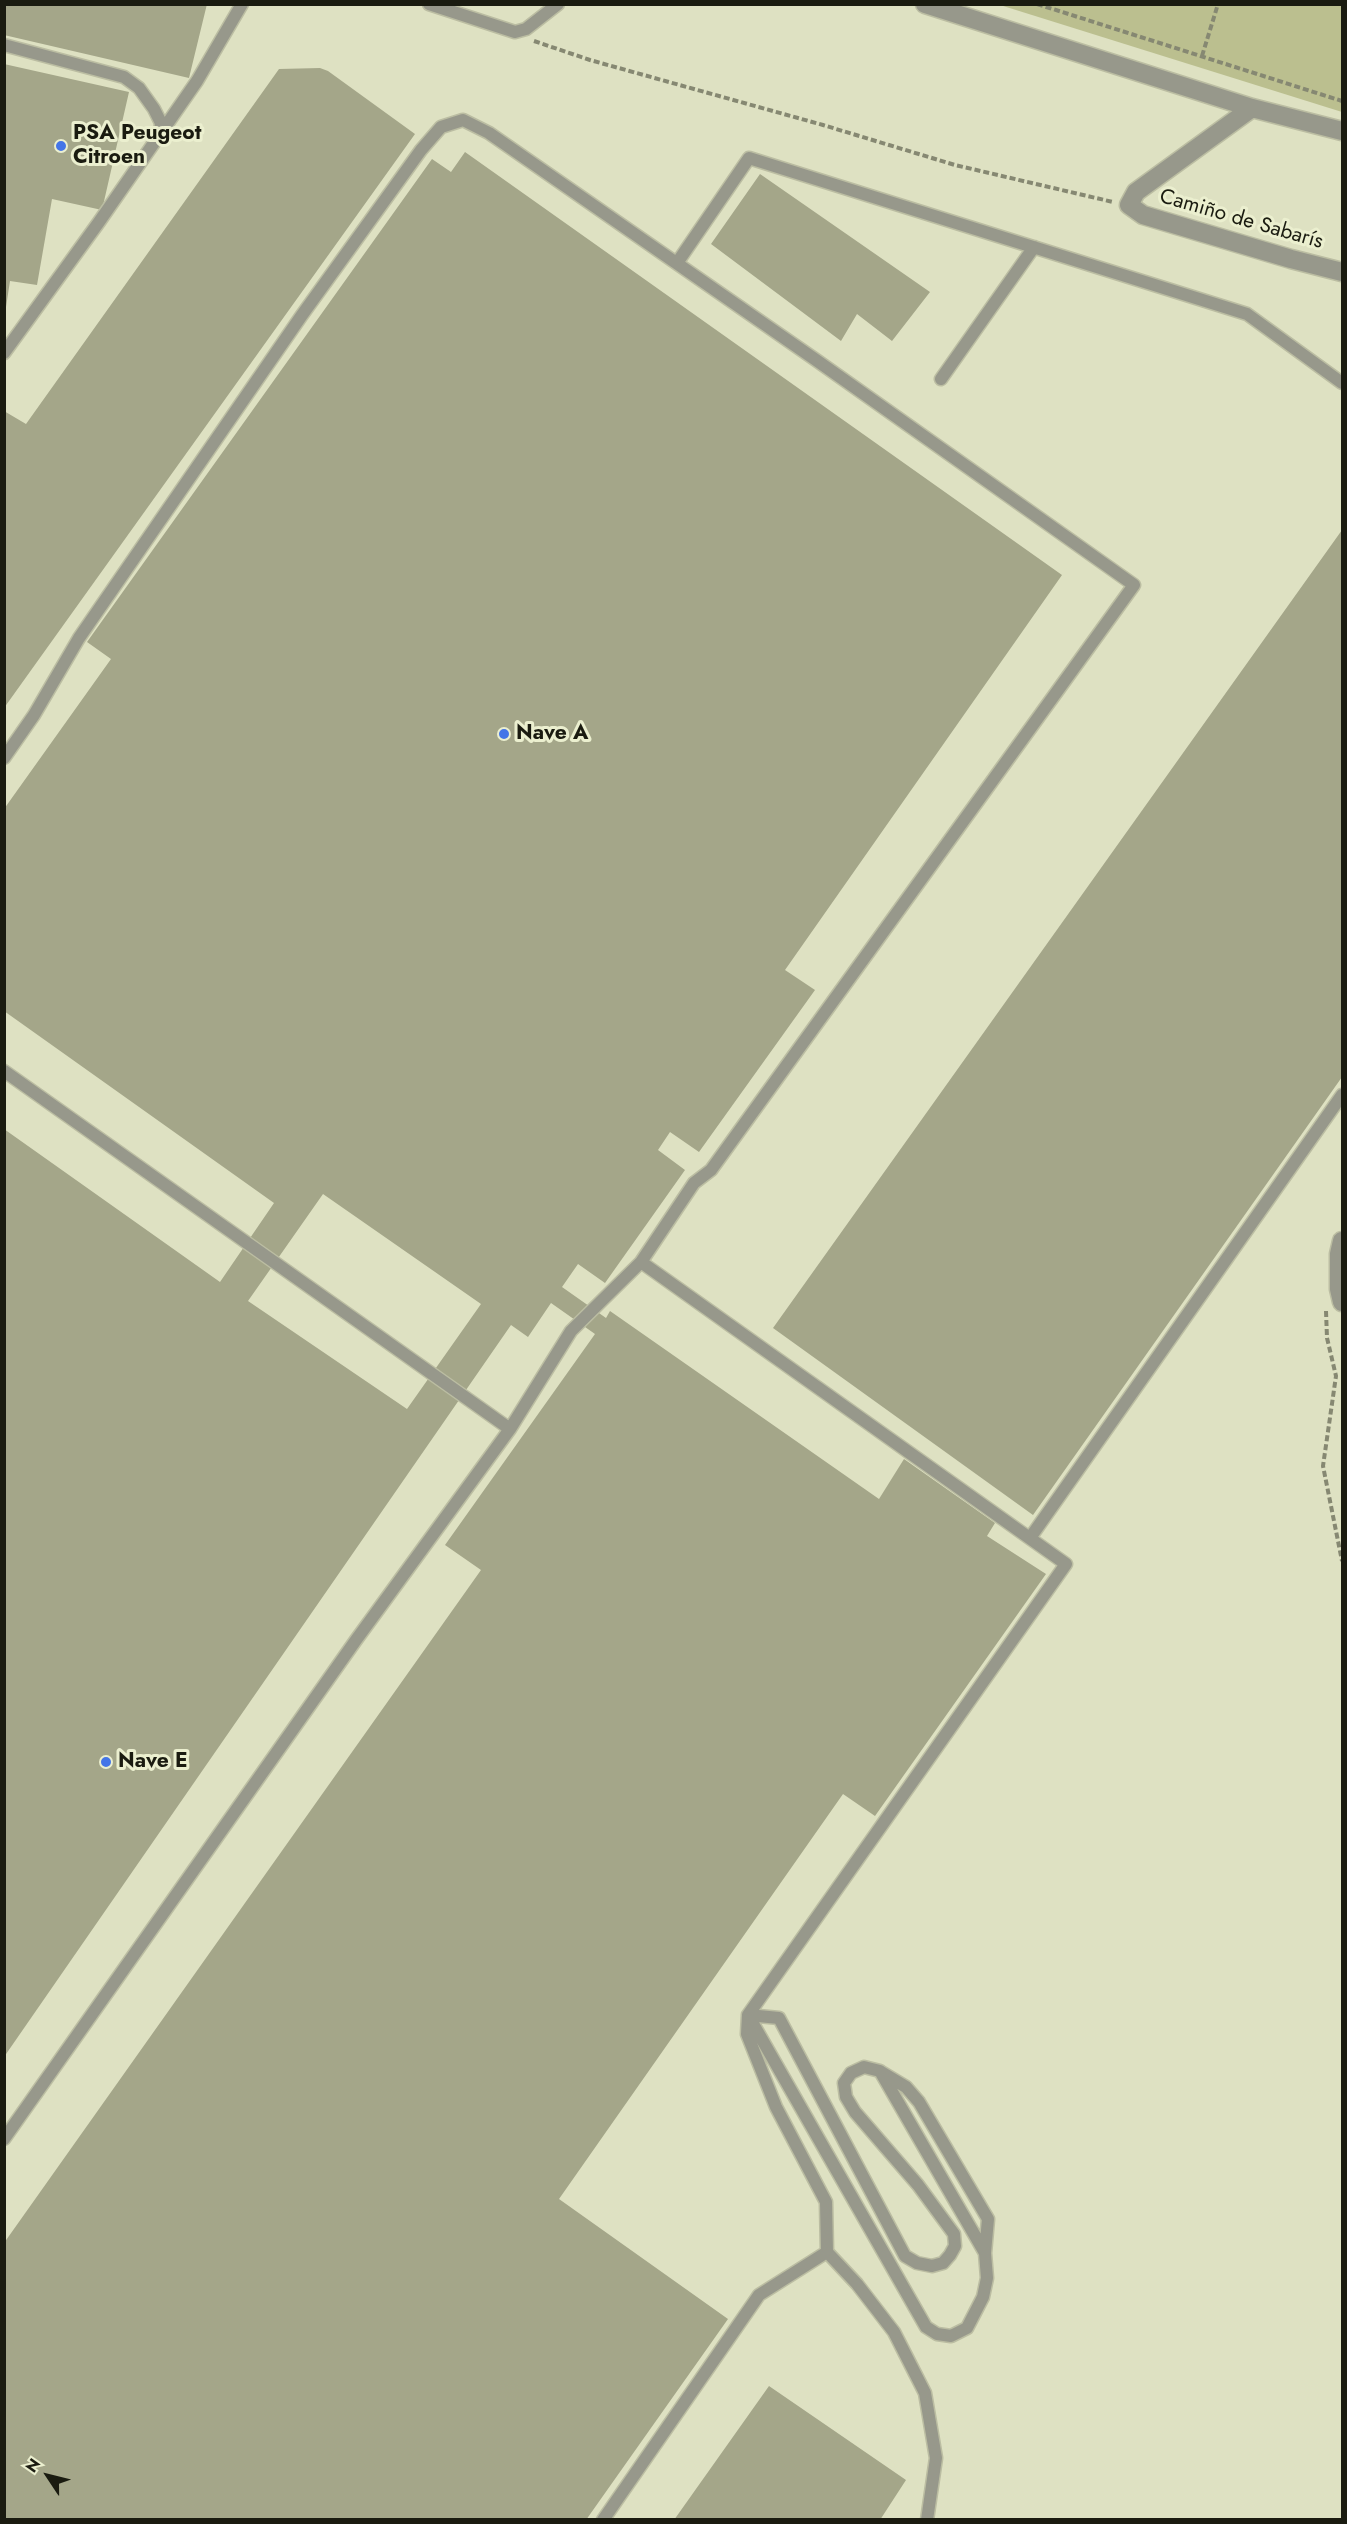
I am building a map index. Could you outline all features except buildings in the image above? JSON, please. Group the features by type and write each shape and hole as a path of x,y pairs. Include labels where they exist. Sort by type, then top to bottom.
{"street":[{"path":"925,4 1252,108 1342,131"},
{"name":"Camiño de Sabarís","path":"1252,108 1136,192 1129,205 1143,214 1291,260 1342,272"},
{"path":"1334,1301 1339,1289 1339,1254 1342,1241"}],"lane":[{"path":"4,353 160,134 196,81 242,4"},
{"path":"429,4 520,31 558,4"},
{"path":"4,45 124,77 139,88 154,109 161,123 160,134"},
{"path":"4,758 34,715 79,638 309,306 421,150 441,127 463,120 489,133 677,263 1134,585 711,1170 694,1183 641,1262 571,1331 510,1429 349,1650 4,2139"},
{"path":"677,263 749,158 1247,314 1342,383"},
{"path":"941,379 1034,248"},
{"path":"4,1071 510,1429"},
{"path":"1030,1538 1342,1095"},
{"path":"641,1262 1066,1564 748,2015 747,2034 776,2107 826,2202 827,2252 857,2284 894,2332 925,2393 936,2458 927,2520"},
{"path":"748,2015 779,2018 905,2256 917,2263 932,2266 943,2263 950,2255 955,2246 954,2234 918,2185 855,2112 846,2097 844,2083 851,2073 864,2067 880,2071 906,2087 919,2102 988,2220 985,2253 987,2278 983,2297 967,2328 951,2336 937,2334 926,2326 748,2015"},
{"path":"880,2071 985,2253"},
{"path":"603,2520 759,2295 827,2252"}],"path":[{"path":"1036,4 1342,101"},
{"path":"1202,57 1218,4"},
{"path":"520,31 544,45 590,60 823,125 955,165 1129,205"},
{"path":"1334,1301 1327,1338 1336,1376 1323,1466 1342,1562"}],"green space":[{"path":"1000,5 1342,5 1342,112"}],"place":[{"name":"PSA Peugeot Citroen","path":"61,146"},
{"name":"Nave A","path":"504,734"},
{"name":"Nave E","path":"106,1762"}]}
